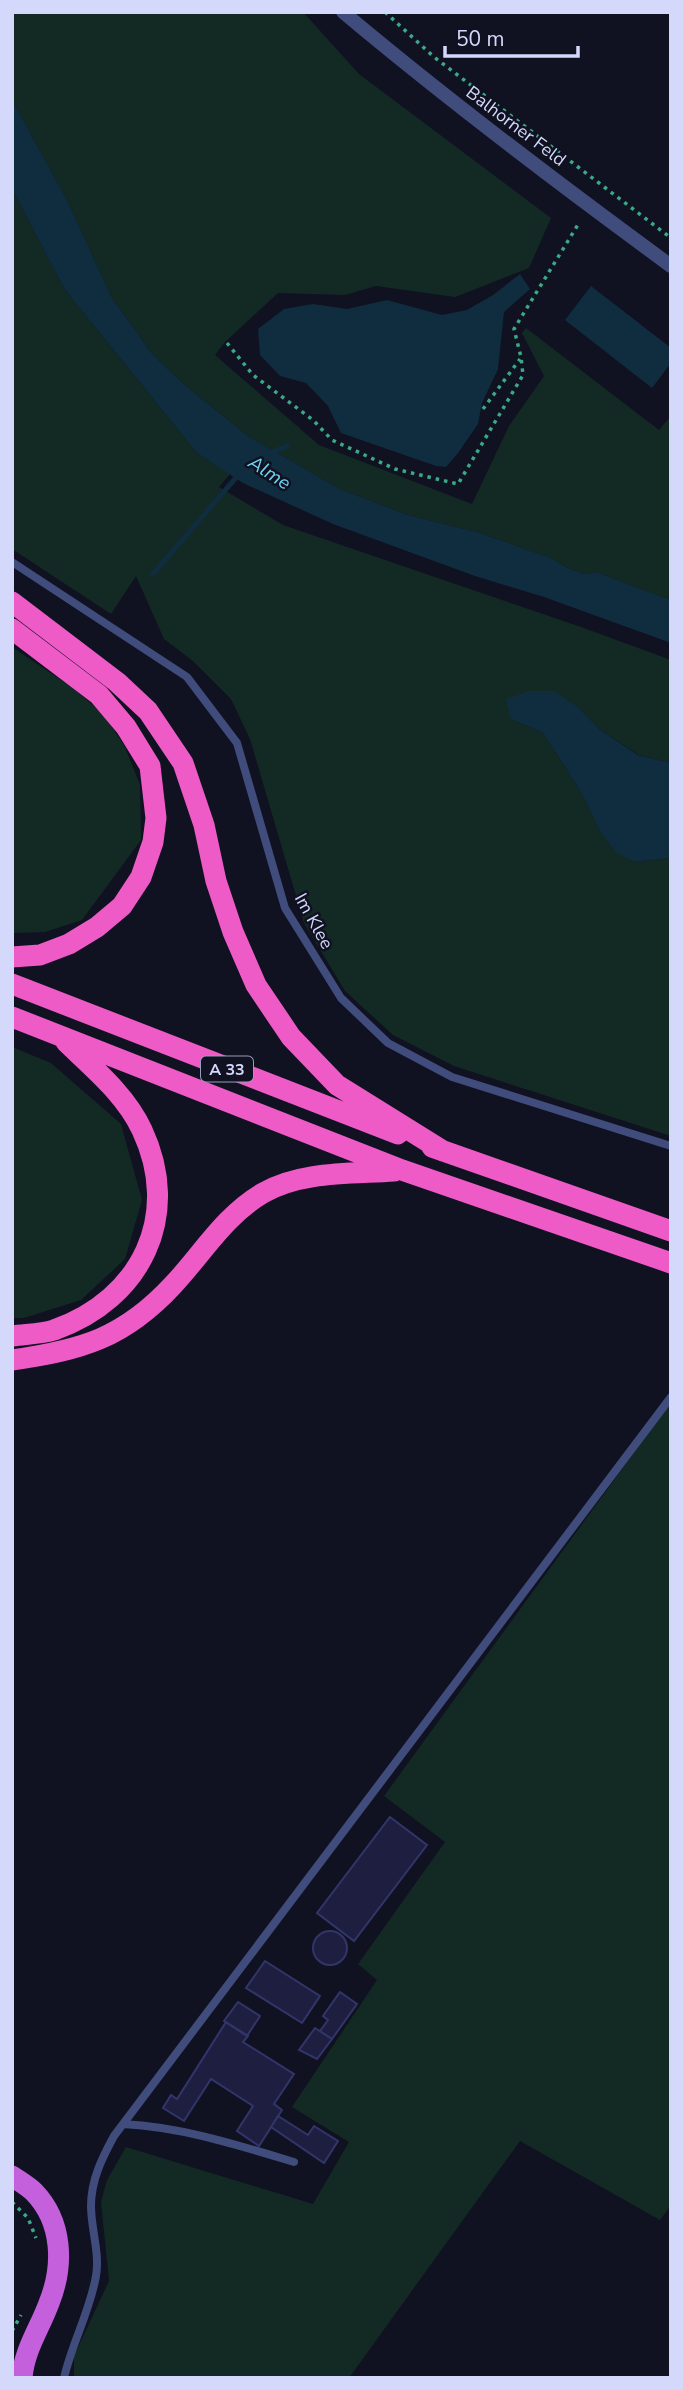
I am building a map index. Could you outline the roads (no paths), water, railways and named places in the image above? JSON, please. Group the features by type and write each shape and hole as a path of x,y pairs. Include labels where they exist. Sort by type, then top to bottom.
{"highway":[{"path":"12,602 70,645 148,711 183,764 204,825 216,881 233,932 256,985 291,1037 337,1084 443,1151"},
{"path":"12,629 99,695 126,727 150,766 156,818 153,842 141,877 122,906 97,927 69,944 40,955 12,957"},
{"name":"A 33","path":"12,984 443,1151 671,1231"},
{"name":"A 33","path":"12,1017 402,1170 671,1263"},
{"path":"12,1336 52,1331 89,1314 113,1296 136,1269 153,1236 160,1204 156,1168 142,1129 116,1091 60,1035"},
{"path":"12,1360 53,1354 91,1344 126,1327 173,1286 237,1210 265,1192 310,1177 402,1170"},
{"path":"12,2176 34,2192 50,2215 59,2241 59,2268 50,2301 19,2369"}],"street":[{"name":"Balhorner Feld","path":"343,12 450,100 671,266"}],"lane":[{"name":"Im Klee","path":"12,562 187,677 237,743 285,908 341,998 388,1042 452,1077 671,1146"},
{"path":"64,2378 97,2271 91,2206 94,2183 101,2160 123,2124 671,1397"},
{"path":"123,2124 150,2125 213,2138 294,2162"}],"water":[{"name":"Alme","path":"12,100 67,200 112,298 153,355 186,386 248,436 340,489 408,515 477,532 551,558 585,574 596,572 671,600 671,643 333,524 243,483 197,453 65,290 12,189"},
{"path":"520,274 530,289 504,312 498,369 482,403 478,424 446,467 436,466 341,433 328,406 306,383 280,376 260,355 258,329 284,309 313,304 347,309 387,300 442,315 467,310 493,295"},
{"path":"591,286 671,348 671,363 652,388 565,320"},
{"path":"530,691 554,691 580,709 599,729 638,755 671,763 671,858 634,862 616,852 600,831 581,792 543,733 511,719 506,699"}],"waterway":[{"name":"Alme","path":"268,454 287,446"},
{"name":"Alme","path":"153,574 240,473"}]}
